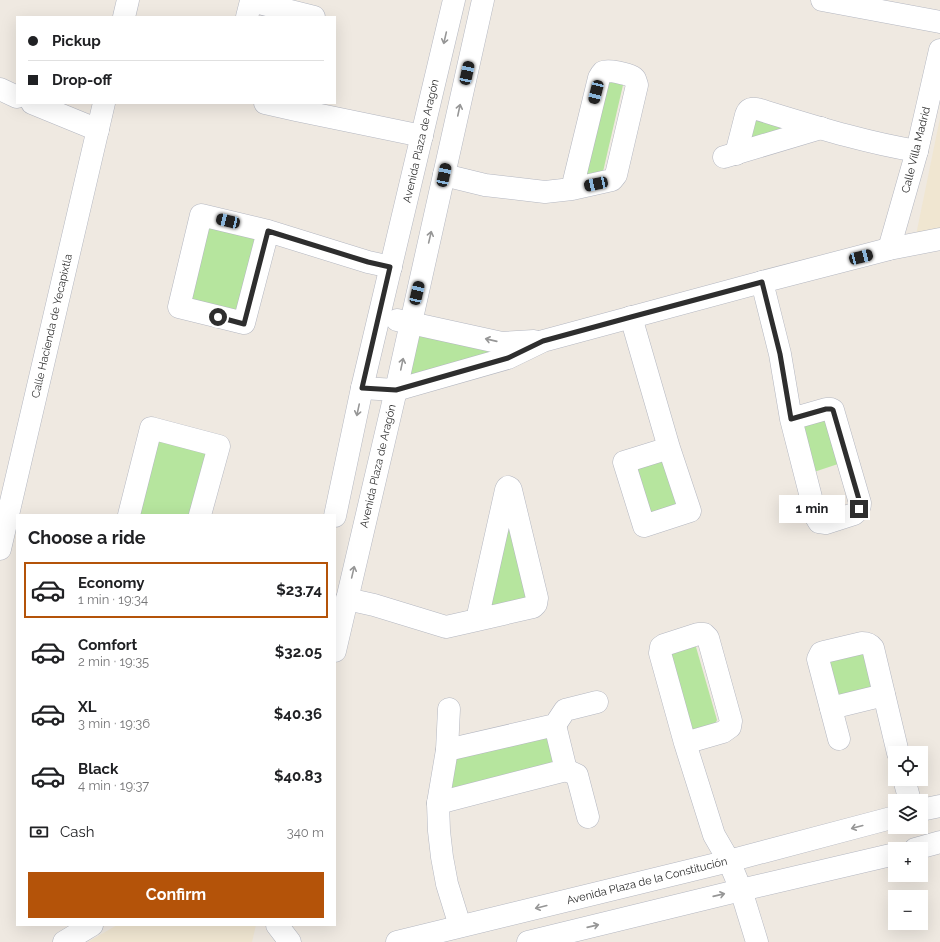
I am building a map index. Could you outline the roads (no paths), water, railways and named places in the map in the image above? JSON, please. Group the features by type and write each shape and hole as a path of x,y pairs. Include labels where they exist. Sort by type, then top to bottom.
{"street":[{"path":"124,16 128,0"},
{"name":"Avenida Plaza de Aragón","path":"335,514 362,388 454,0"},
{"name":"Avenida Plaza de Aragón","path":"336,647 396,390 483,0"},
{"path":"822,0 940,22"},
{"path":"247,16 251,1 310,16"},
{"name":"Calle Villa Madrid","path":"889,249 917,151 940,50"},
{"path":"444,175 485,185 545,192 572,190 608,182 616,175 637,85 633,77 609,70 602,73 599,78 572,190"},
{"path":"0,89 16,96"},
{"path":"34,104 98,130"},
{"name":"Calle Hacienda de Yecapixtla","path":"0,549 104,104"},
{"path":"273,104 297,107 422,136"},
{"path":"821,128 730,156 747,111 750,109 757,109 890,147 917,151"},
{"path":"268,231 244,324 179,307 201,215 268,231 368,262 390,267"},
{"path":"362,388 396,390 508,358 543,341 889,249 940,239"},
{"path":"762,282 780,354 791,419 817,520 819,522 826,523 857,512 860,503 833,410 826,409 791,419"},
{"path":"379,316 502,343 543,341"},
{"path":"631,317 669,448"},
{"path":"129,514 151,428 219,446 200,514"},
{"path":"347,599 374,605 446,627 477,620 530,608 536,604 537,598 510,488 508,487 506,490 477,620"},
{"path":"685,743 723,732 730,727 731,724 708,638 704,634 698,634 666,644 661,647 660,650 685,743 714,835 729,861 741,890 757,942"},
{"path":"839,739 818,659 824,652 862,643 869,644 873,648 896,746"},
{"path":"831,708 884,695"},
{"path":"447,750 555,725 565,710 597,702"},
{"path":"449,710 447,750 438,803 439,831 447,884 460,926"},
{"path":"555,725 566,770"},
{"path":"438,803 566,770 576,775 588,817"},
{"path":"928,809 940,806"},
{"name":"Avenida Plaza de la Constitución","path":"398,942 729,861 888,819"},
{"path":"928,845 940,842"},
{"path":"528,942 563,938 741,890 888,856"},
{"path":"64,942 89,926"},
{"path":"268,942 272,926"},
{"path":"278,926 290,942"}]}
